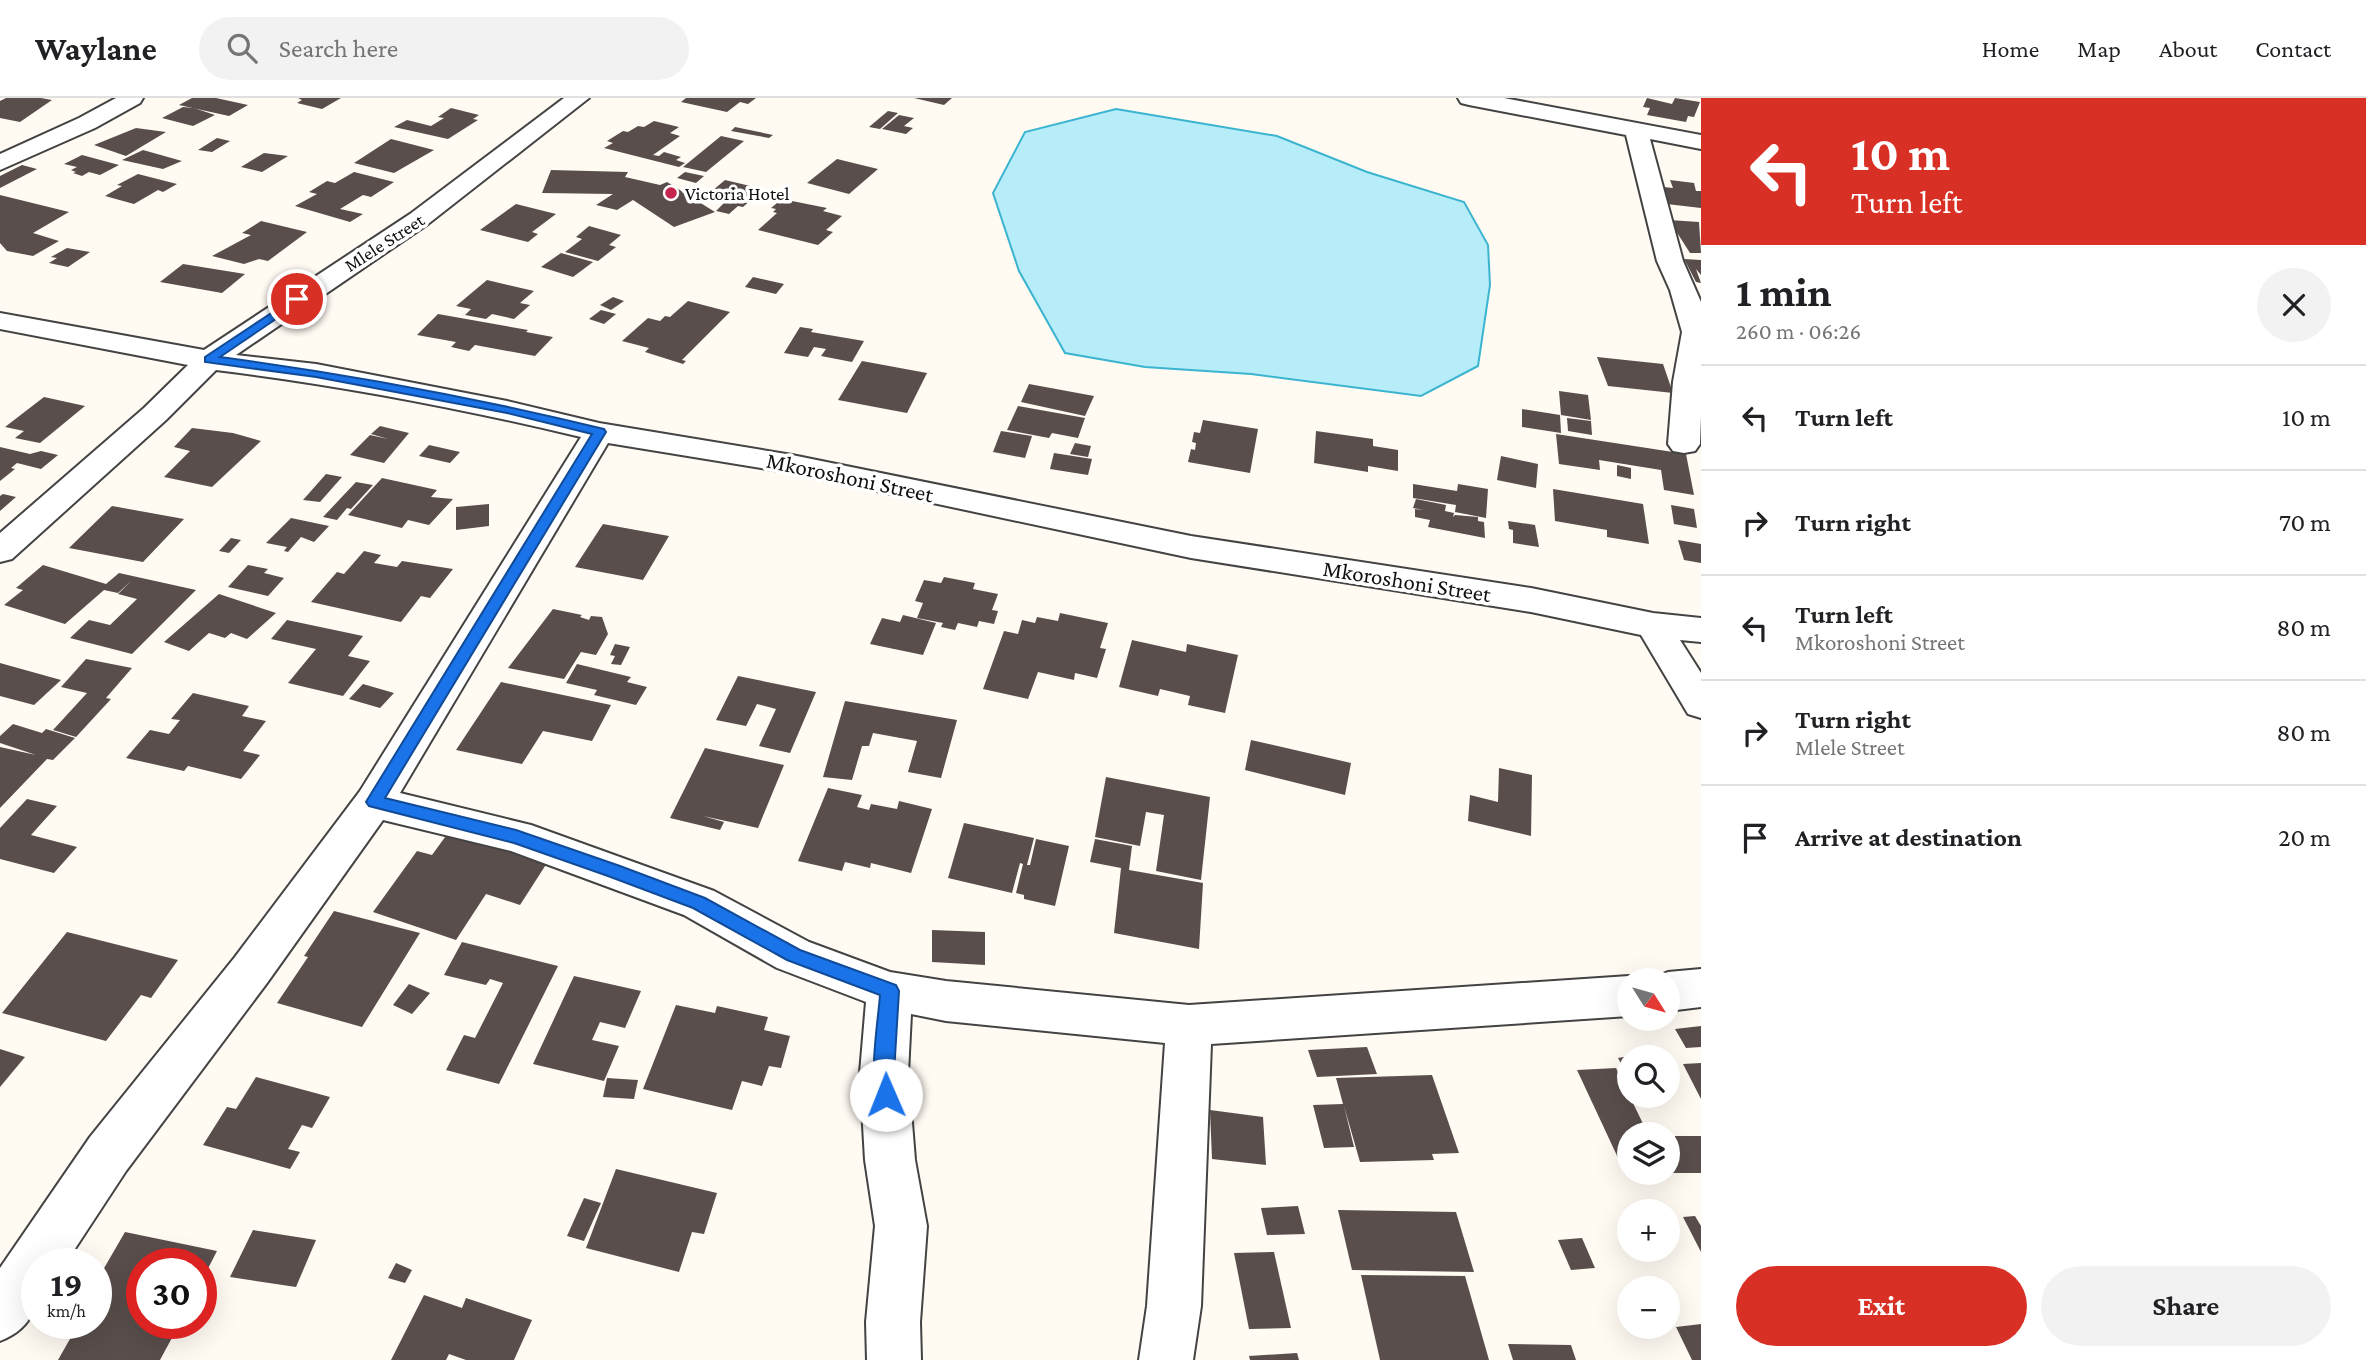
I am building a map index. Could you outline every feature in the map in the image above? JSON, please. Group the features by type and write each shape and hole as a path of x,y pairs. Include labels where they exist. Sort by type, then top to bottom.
{"street":[{"name":"Mlele Street","path":"0,551 155,414 209,360 419,219 578,98"},
{"path":"1469,98 1644,125 1701,142"},
{"path":"0,163 127,100"},
{"path":"1644,125 1670,261 1684,290 1696,332 1696,352 1684,444"},
{"name":"Mkoroshoni Street","path":"0,321 209,360 316,373 507,410 599,432 792,464 1191,547 1531,600 1653,625 1701,630"},
{"path":"0,1314 108,1154 251,970 374,802 599,432"},
{"path":"1653,625 1701,704"},
{"path":"374,802 516,836 699,903 793,955 889,991 946,1001 1189,1025 1617,997"},
{"path":"1680,991 1701,988"},
{"path":"889,991 884,1073 890,1160 901,1226 893,1322 894,1360"},
{"path":"1166,1360 1175,1293 1189,1025"}],"water":[{"path":"1116,109 1277,136 1367,172 1464,202 1488,245 1490,285 1478,366 1421,396 1251,374 1145,367 1065,353 1019,271 993,193 1025,132"}],"building":[{"path":"6,98 52,100 20,122 0,118 0,101"},
{"path":"192,98 216,98 248,105 229,116 179,105"},
{"path":"298,98 341,98 322,109 297,103 302,100"},
{"path":"686,98 756,98 748,104 740,102 727,112 681,102"},
{"path":"914,98 952,98 944,105"},
{"path":"1647,98 1672,104 1675,98 1700,102 1694,117 1688,116 1686,122 1647,115 1650,108 1643,107"},
{"path":"183,107 215,115 193,126 162,118"},
{"path":"451,108 479,115 473,119 478,120 448,139 394,127 407,120 431,126 444,118 438,117"},
{"path":"888,111 898,113 880,129 869,127"},
{"path":"899,115 914,118 904,126 913,128 906,134 882,129"},
{"path":"654,121 679,127 670,133 680,136 653,155 659,156 664,152 681,157 676,160 685,163 679,167 604,148 613,143 607,141 623,131 628,132 638,126 644,127"},
{"path":"735,127 773,135 769,138 731,131"},
{"path":"136,128 166,132 126,156 94,145"},
{"path":"721,136 744,141 706,172 683,167"},
{"path":"217,138 230,141 212,152 198,150"},
{"path":"391,139 434,150 394,173 354,163"},
{"path":"143,150 182,161 163,169 122,160"},
{"path":"264,153 288,156 262,172 241,167"},
{"path":"82,155 119,165 100,175 89,172 82,176 71,170 77,167 64,164"},
{"path":"837,159 878,169 849,194 807,183"},
{"path":"22,165 37,169 0,188 0,176"},
{"path":"551,170 628,172 625,177 660,185 667,182 715,212 674,227 633,200 617,210 596,205 613,194 542,193"},
{"path":"354,172 394,182 371,197 363,195 340,209 363,214 350,222 295,206 317,194 309,192 327,181 335,183"},
{"path":"685,172 704,176 696,183 677,178"},
{"path":"138,174 177,184 163,192 158,190 134,204 105,196 122,186 117,185"},
{"path":"725,180 763,189 743,207 738,206 729,214 716,211 724,203 713,200 722,193 712,191"},
{"path":"1670,180 1694,183 1696,191 1701,191 1701,208 1658,203 1654,186 1673,188"},
{"path":"0,195 69,212 33,233 59,241 33,256 7,251 0,243"},
{"path":"782,199 827,208 823,211 842,216 826,230 833,232 818,245 758,230 777,213 773,212 776,209 771,208"},
{"path":"516,204 556,214 532,232 538,234 528,242 480,230"},
{"path":"1669,220 1699,222 1701,253 1690,253"},
{"path":"261,221 307,232 268,261 259,259 244,264 212,256 251,235 242,233"},
{"path":"589,226 621,235 609,245 616,247 598,261 565,252 582,239 576,237"},
{"path":"67,248 90,252 68,267 49,263 57,258 51,257"},
{"path":"561,253 593,262 573,277 541,267"},
{"path":"1684,259 1701,260 1701,275 1696,269 1701,283 1696,282"},
{"path":"183,264 245,274 222,293 160,282"},
{"path":"753,277 784,284 776,294 745,287"},
{"path":"487,280 534,291 520,303 530,305 514,319 492,314 486,319 465,315 471,309 456,306"},
{"path":"613,297 624,301 611,310 600,305"},
{"path":"688,301 730,312 682,360 686,361 683,364 645,352 649,348 622,341 648,318 660,321 665,316 670,317"},
{"path":"601,310 616,314 604,324 589,319"},
{"path":"438,314 553,337 535,356 475,345 469,351 451,347 456,342 417,335"},
{"path":"800,327 813,329 811,332 864,341 852,362 821,356 826,349 814,347 808,357 784,353"},
{"path":"1597,357 1663,364 1673,393 1608,386"},
{"path":"862,361 927,373 907,413 838,400"},
{"path":"1029,384 1094,396 1085,416 1021,402"},
{"path":"1559,391 1588,395 1591,420 1561,415"},
{"path":"44,397 85,406 40,443 15,438 24,431 5,427"},
{"path":"1018,406 1085,418 1078,438 1052,433 1049,438 1007,430"},
{"path":"1522,409 1560,415 1561,433 1522,427"},
{"path":"1567,418 1591,421 1592,435 1568,431"},
{"path":"1203,420 1258,429 1250,473 1188,462 1191,449 1195,450 1196,443 1192,442 1194,432 1200,433"},
{"path":"380,426 409,433 384,463 350,455 370,435 388,439 371,434"},
{"path":"192,428 233,433 261,441 212,487 164,477 190,451 174,447"},
{"path":"1001,431 1032,436 1025,458 993,452"},
{"path":"1316,431 1373,439 1373,446 1398,450 1398,471 1368,466 1368,472 1314,463"},
{"path":"1556,434 1686,454 1694,495 1664,490 1661,470 1599,460 1600,470 1559,464"},
{"path":"1075,443 1091,446 1088,457 1070,454"},
{"path":"429,445 460,452 450,463 419,456"},
{"path":"0,447 30,454 41,451 58,455 41,469 17,463 11,468 15,469 0,481"},
{"path":"1054,453 1092,459 1088,475 1050,469"},
{"path":"1501,456 1538,464 1536,488 1497,480"},
{"path":"1617,465 1631,468 1631,479 1617,476"},
{"path":"326,474 342,477 320,502 303,500"},
{"path":"382,478 437,490 431,497 453,499 429,525 408,520 402,528 348,515"},
{"path":"356,482 373,485 337,520 323,517"},
{"path":"1413,484 1457,491 1458,484 1488,489 1486,518 1455,512 1456,505 1413,498"},
{"path":"1553,489 1643,504 1649,544 1607,537 1607,530 1555,521"},
{"path":"3,494 16,497 0,511 0,496"},
{"path":"1416,499 1446,505 1445,511 1454,513 1453,517 1478,517 1478,521 1484,522 1485,538 1428,527 1430,520 1415,517 1415,509 1424,510 1413,508"},
{"path":"489,504 489,526 456,530 456,507"},
{"path":"1671,505 1694,509 1697,528 1674,524"},
{"path":"112,506 184,519 143,562 69,548"},
{"path":"291,518 329,526 314,542 301,537 288,552 284,551 287,547 266,543"},
{"path":"1508,521 1535,525 1539,547 1513,543 1513,530 1509,529"},
{"path":"603,524 669,536 643,580 575,567"},
{"path":"231,538 241,540 229,553 219,551"},
{"path":"1678,540 1701,544 1701,563 1684,560"},
{"path":"364,551 381,555 374,563 397,567 402,561 453,569 430,598 421,596 401,622 311,602 337,572 344,574"},
{"path":"43,565 106,584 119,573 196,590 132,654 70,638 89,620 110,625 137,599 118,594 131,581 118,593 104,590 65,624 4,605 23,590 16,588"},
{"path":"248,565 268,569 264,573 284,578 268,596 228,587"},
{"path":"944,577 975,583 973,589 998,594 992,610 998,611 994,624 979,621 977,627 958,623 955,630 941,627 943,623 917,618 923,603 915,601 924,580 941,583"},
{"path":"219,594 276,613 247,639 231,633 225,638 209,633 189,651 164,642"},
{"path":"553,609 582,615 580,617 589,620 591,616 602,617 608,634 596,655 581,652 564,679 508,668"},
{"path":"1060,613 1108,623 1100,648 1106,649 1097,678 1075,673 1074,680 1038,672 1028,699 983,689 1004,631 1018,634 1022,620 1035,623 1037,617 1058,621"},
{"path":"903,615 936,623 923,655 870,644 882,618 900,622"},
{"path":"287,620 363,636 348,656 370,661 343,696 288,683 316,649 271,639"},
{"path":"1132,640 1186,652 1187,644 1238,655 1225,713 1188,705 1190,696 1160,689 1158,696 1119,687"},
{"path":"615,644 630,647 621,665 611,664 615,656 610,655"},
{"path":"86,659 132,668 106,698 111,699 76,737 53,730 87,693 61,687"},
{"path":"0,663 61,680 34,705 0,696"},
{"path":"577,664 631,677 627,682 647,687 636,705 594,695 597,690 566,683"},
{"path":"738,676 816,692 790,753 759,746 776,709 757,704 746,726 716,720"},
{"path":"501,682 611,705 592,741 543,731 522,764 456,750"},
{"path":"363,684 394,693 380,708 349,699"},
{"path":"193,693 249,706 242,716 266,721 243,751 260,755 241,779 188,766 184,771 126,758 150,730 169,734 180,720 171,719"},
{"path":"845,701 957,720 941,778 908,772 917,741 873,733 869,746 862,746 852,780 823,777"},
{"path":"13,724 42,733 46,729 75,738 53,760 47,759 0,808 0,747 36,755 0,743 0,736"},
{"path":"1251,740 1351,763 1345,795 1245,770"},
{"path":"705,748 784,765 758,828 703,816 724,822 720,830 670,818"},
{"path":"1499,768 1532,775 1531,836 1468,821 1470,795 1498,802"},
{"path":"1106,777 1210,797 1201,880 1156,871 1164,815 1146,812 1140,846 1095,837"},
{"path":"828,788 862,795 857,807 869,810 871,804 897,809 899,801 932,809 911,873 871,863 870,868 845,862 842,871 798,861"},
{"path":"27,799 57,806 31,835 77,847 54,873 0,859 0,828"},
{"path":"964,823 1034,838 1027,865 1030,865 1036,839 1069,846 1055,906 1024,899 1024,895 1016,893 1023,864 1020,863 1012,893 948,878"},
{"path":"448,833 547,863 520,905 486,894 456,940 373,912 417,851 432,855"},
{"path":"1095,839 1132,846 1129,870 1203,883 1199,949 1114,933 1121,868 1090,862"},
{"path":"334,911 420,933 362,1027 277,1003 308,957 304,956"},
{"path":"932,930 985,932 985,965 932,962"},
{"path":"67,932 178,960 151,998 141,995 106,1041 2,1013"},
{"path":"462,942 558,966 499,1084 446,1070 464,1035 475,1038 503,983 490,979 486,985 444,975"},
{"path":"574,976 641,991 625,1028 600,1022 592,1040 619,1046 604,1081 533,1064"},
{"path":"409,984 430,993 412,1014 393,1005"},
{"path":"676,1005 715,1013 717,1006 768,1017 764,1030 790,1036 781,1068 769,1066 762,1086 742,1081 732,1110 643,1089"},
{"path":"1701,1026 1701,1047 1686,1048 1676,1031 1680,1031 1680,1028"},
{"path":"1367,1047 1377,1074 1317,1077 1308,1050"},
{"path":"0,1049 25,1057 0,1087"},
{"path":"1701,1063 1701,1099 1683,1064"},
{"path":"1616,1068 1617,1108 1635,1108 1642,1122 1617,1122 1617,1156 1577,1070"},
{"path":"1432,1075 1459,1153 1432,1154 1434,1160 1360,1162 1344,1106 1354,1147 1324,1148 1313,1105 1343,1104 1336,1078"},
{"path":"256,1077 330,1097 312,1128 302,1125 288,1149 300,1152 290,1169 203,1145 227,1107 236,1109"},
{"path":"607,1078 638,1080 634,1099 603,1097"},
{"path":"1210,1110 1263,1117 1266,1165 1212,1159"},
{"path":"1680,1136 1701,1136 1701,1173 1680,1173"},
{"path":"616,1169 717,1193 704,1234 692,1232 679,1272 586,1248"},
{"path":"584,1198 601,1203 584,1241 567,1236"},
{"path":"1298,1206 1305,1234 1267,1235 1261,1208"},
{"path":"1338,1210 1456,1212 1474,1272 1352,1270"},
{"path":"1695,1216 1701,1226 1701,1252 1683,1217"},
{"path":"253,1230 316,1240 296,1287 230,1277"},
{"path":"125,1232 202,1248 126,1248 126,1339 171,1339 160,1360 58,1360 70,1339 112,1339 112,1254"},
{"path":"1582,1238 1595,1268 1571,1270 1558,1240"},
{"path":"1274,1252 1291,1328 1249,1329 1234,1253"},
{"path":"396,1263 412,1270 405,1283 388,1278"},
{"path":"1361,1275 1465,1276 1489,1360 1380,1360"},
{"path":"424,1295 462,1308 466,1298 532,1320 514,1360 466,1360 449,1354 446,1360 391,1360"},
{"path":"1701,1324 1701,1360 1692,1360 1680,1335 1680,1327"},
{"path":"1508,1344 1571,1345 1576,1360 1513,1360"},
{"path":"1297,1353 1299,1360 1250,1360 1249,1356"}],"place":[{"name":"Victoria Hotel","path":"671,193"}],"route":[{"path":"297,299 209,360 316,373 507,410 599,432 374,802 516,836 614,871 699,903 793,955 889,991 884,1073 886,1095"}]}
